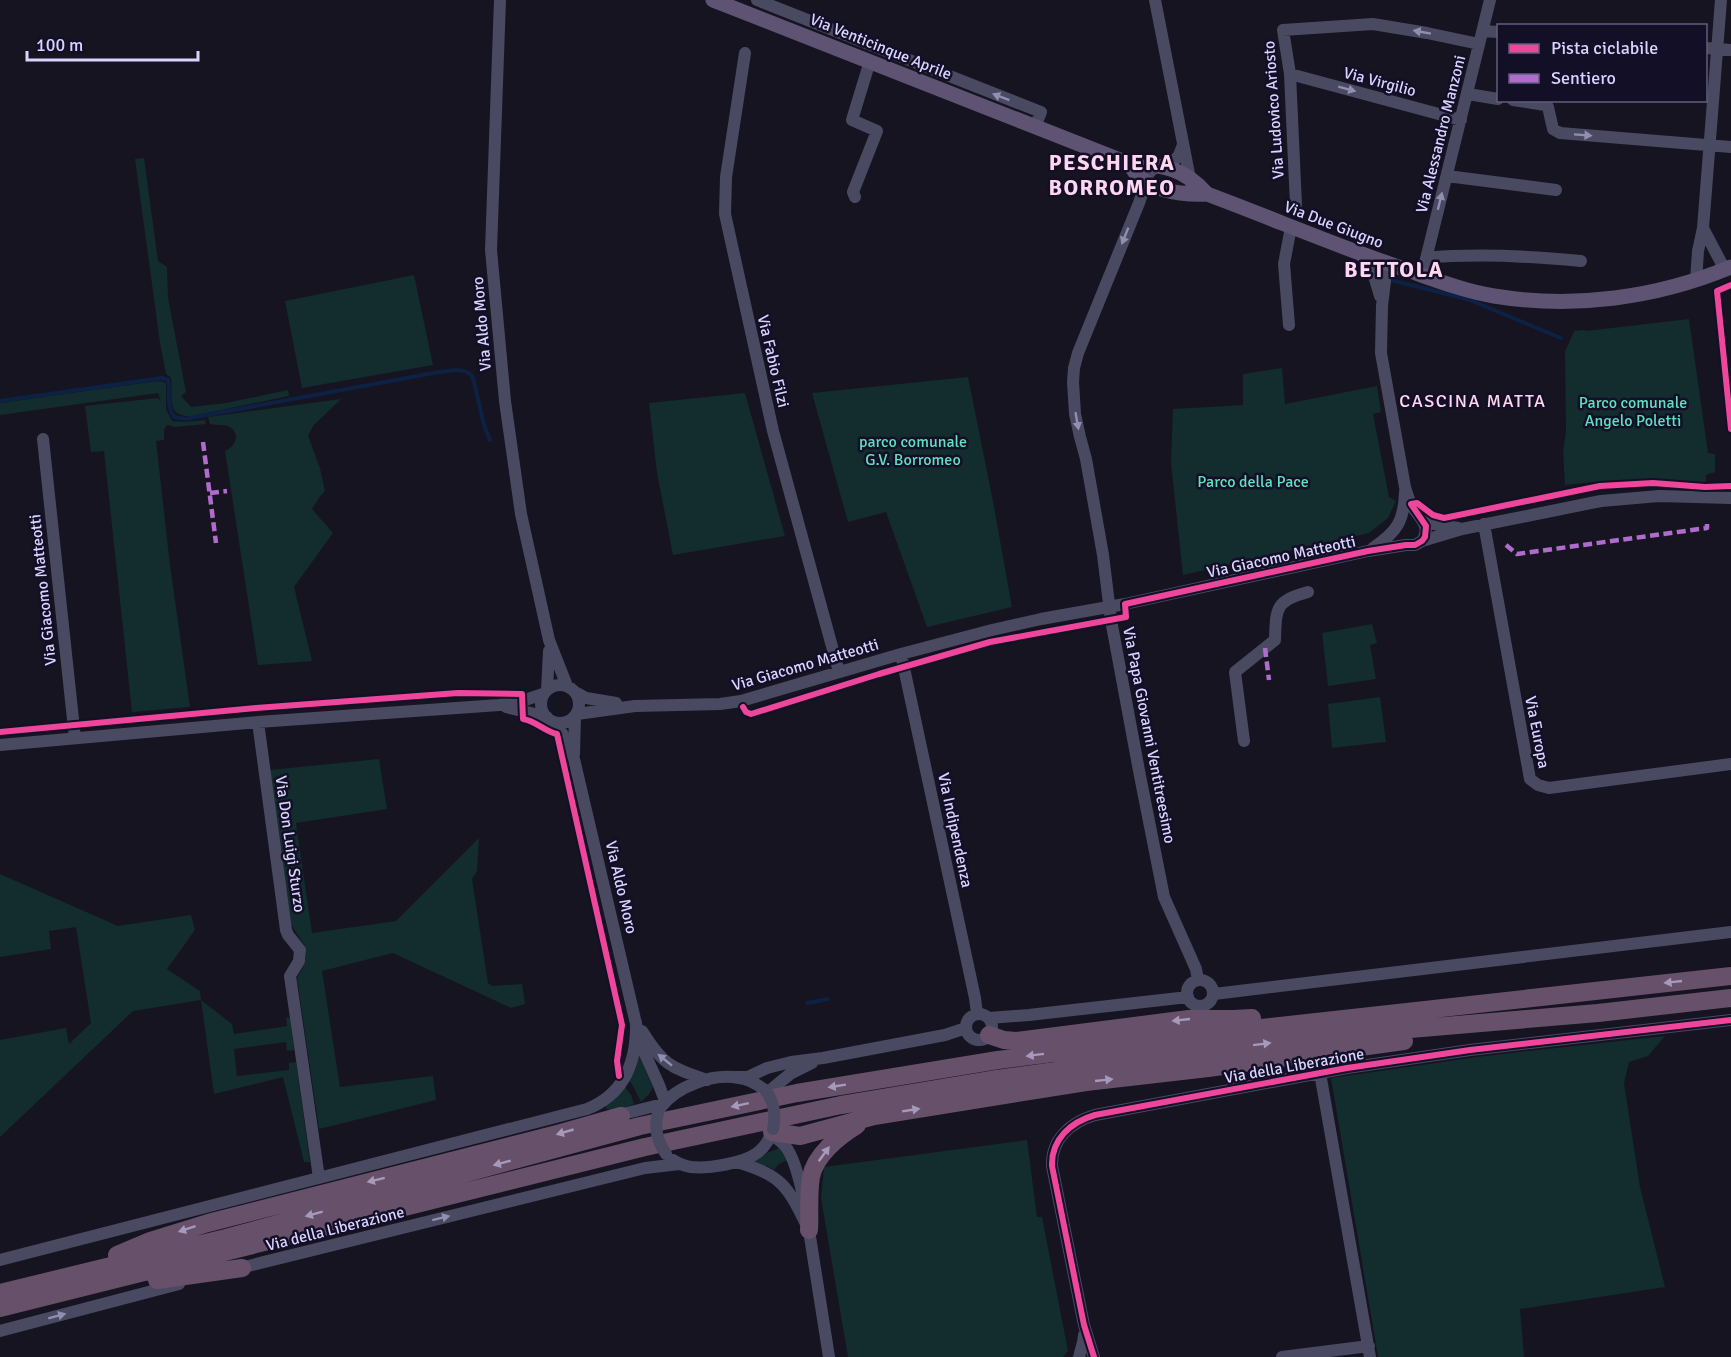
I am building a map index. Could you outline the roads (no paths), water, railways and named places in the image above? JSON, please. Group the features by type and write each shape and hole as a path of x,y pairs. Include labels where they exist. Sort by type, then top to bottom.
{"highway":[{"path":"0,1293 238,1235 640,1126 797,1093 998,1059 1731,976"},
{"path":"986,1024 1004,1040 1016,1041 1189,1019 1234,1019 1467,997 1595,991"},
{"path":"0,1308 645,1146 841,1105 997,1078 1203,1051 1339,1035 1598,1013 1731,998"},
{"path":"772,1132 800,1136 874,1116 1086,1082 1208,1068 1598,1013"},
{"path":"71,1275 150,1241 207,1223 621,1116"},
{"path":"809,1230 811,1176 816,1166 840,1136 874,1116"},
{"path":"0,1315 148,1282 242,1268"}],"main road":[{"name":"Via Venticinque Aprile","path":"713,0 1130,164"},
{"path":"1130,164 1175,170 1190,178 1207,194"},
{"path":"1130,164 1135,172 1146,181 1165,190 1184,194 1207,194"},
{"name":"Via Due Giugno","path":"1207,194 1387,264 1493,296 1562,301 1632,296 1669,289 1728,269"}],"street":[{"name":"Via Aldo Moro","path":"500,0 491,250 505,401 521,514 549,640 571,689"},
{"path":"1155,0 1190,178 1190,188 1184,194"},
{"name":"Via Alessandro Manzoni","path":"1422,275 1490,0"},
{"path":"1696,281 1698,251 1703,228 1709,145 1711,49 1720,0"},
{"name":"Via Venticinque Aprile","path":"763,1 1041,112 1035,127"},
{"name":"Via Ludovico Ariosto","path":"1296,205 1290,74 1283,30 1380,24 1479,44"},
{"path":"1483,31 1497,32"},
{"path":"1711,49 1731,50"},
{"name":"Via Fabio Filzi","path":"745,53 726,177 725,214 773,431 839,672"},
{"path":"855,197 854,192 877,131 852,120 870,61"},
{"name":"Via Virgilio","path":"1290,74 1461,120"},
{"path":"1468,94 1497,99"},
{"path":"1526,102 1548,107 1553,129 1560,133 1731,147"},
{"name":"Via Papa Giovanni Ventitreesimo","path":"1182,145 1174,161 1150,171 1085,336 1074,368 1073,393 1164,897 1196,969 1198,980"},
{"path":"1447,176 1556,190"},
{"path":"1289,325 1284,264 1291,227"},
{"path":"1703,228 1728,269"},
{"path":"1360,254 1372,269 1382,306"},
{"path":"1426,258 1455,255 1500,255 1581,261"},
{"path":"1387,264 1380,340 1382,365 1405,487 1426,532 1422,541"},
{"name":"Via Giacomo Matteotti","path":"43,438 75,738"},
{"path":"1405,487 1398,539 1406,545"},
{"name":"Via Giacomo Matteotti","path":"576,715 635,706 729,703 1017,624 1110,608 1368,551 1415,545 1462,529 1571,506 1659,496 1731,498"},
{"path":"1399,524 1411,515 1422,520 1462,529"},
{"name":"Via Giacomo Matteotti","path":"1368,551 1384,540 1399,524"},
{"name":"Via Europa","path":"1484,524 1530,779 1538,785 1549,788 1731,764"},
{"path":"1244,741 1235,672 1275,640 1276,612 1284,602 1290,597 1308,592"},
{"name":"Via Aldo Moro","path":"545,692 549,640"},
{"name":"Via Indipendenza","path":"901,654 975,998 986,1024"},
{"path":"0,746 258,722 499,705 522,701 558,684 571,689 579,702 576,715 563,722 499,705"},
{"name":"Via Giacomo Matteotti","path":"571,689 586,698 635,706"},
{"path":"545,692 541,706 549,719"},
{"name":"Via Aldo Moro","path":"574,759 576,715"},
{"name":"Via Aldo Moro","path":"549,719 562,733 574,759 636,1022 644,1053 659,1085 662,1106"},
{"name":"Via Don Luigi Sturzo","path":"258,722 286,930 300,950 299,961 290,976 319,1178"},
{"path":"1214,994 1731,932"},
{"path":"1198,980 1209,983 1214,994 1209,1003 1200,1006 1191,1003 1188,997 1189,987 1198,980"},
{"path":"968,1033 967,1021 973,1015 986,1024 1029,1016 1188,997"},
{"name":"Via della Liberazione","path":"1094,1357 1084,1325 1052,1166 1053,1151 1058,1141 1075,1123 1095,1115 1320,1073 1470,1050 1731,1020"},
{"name":"Via Aldo Moro","path":"636,1022 663,1061 707,1080"},
{"path":"0,1260 597,1105 613,1094 627,1074 632,1059 636,1022"},
{"path":"576,1112 588,1111 612,1117 621,1116 662,1106 687,1086 707,1080 748,1077 767,1068 791,1062 945,1035 968,1033 980,1040 986,1024"},
{"path":"770,1093 790,1074 823,1058"},
{"path":"1282,1357 1370,1352 1320,1073"},
{"path":"662,1106 656,1126 657,1136 666,1154 679,1164 701,1167 744,1160 756,1154 766,1145 772,1132 775,1115 770,1093 749,1081 735,1077"},
{"path":"772,1132 786,1146 802,1190 830,1355"},
{"path":"736,1162 782,1183 797,1203 809,1230"},
{"name":"Via della Liberazione","path":"0,1331 633,1171 679,1164"},
{"name":"Via della Liberazione","path":"1078,1357 1083,1342 1084,1325"}],"waterway":[{"path":"1391,280 1470,300 1561,338"},
{"path":"0,401 162,378 168,380 169,403 174,417 185,419 458,370 470,374 473,378 484,425 490,440"},
{"path":"807,1003 828,999"}],"district":[{"name":"PESCHIERA BORROMEO","path":"1112,174"},
{"name":"BETTOLA","path":"1394,269"},
{"name":"CASCINA MATTA","path":"1473,401"}],"park label":[{"name":"Parco comunale Angelo Poletti","path":"1633,411"},
{"name":"parco comunale G.V. Borromeo","path":"913,450"},
{"name":"Parco della Pace","path":"1253,481"}]}
